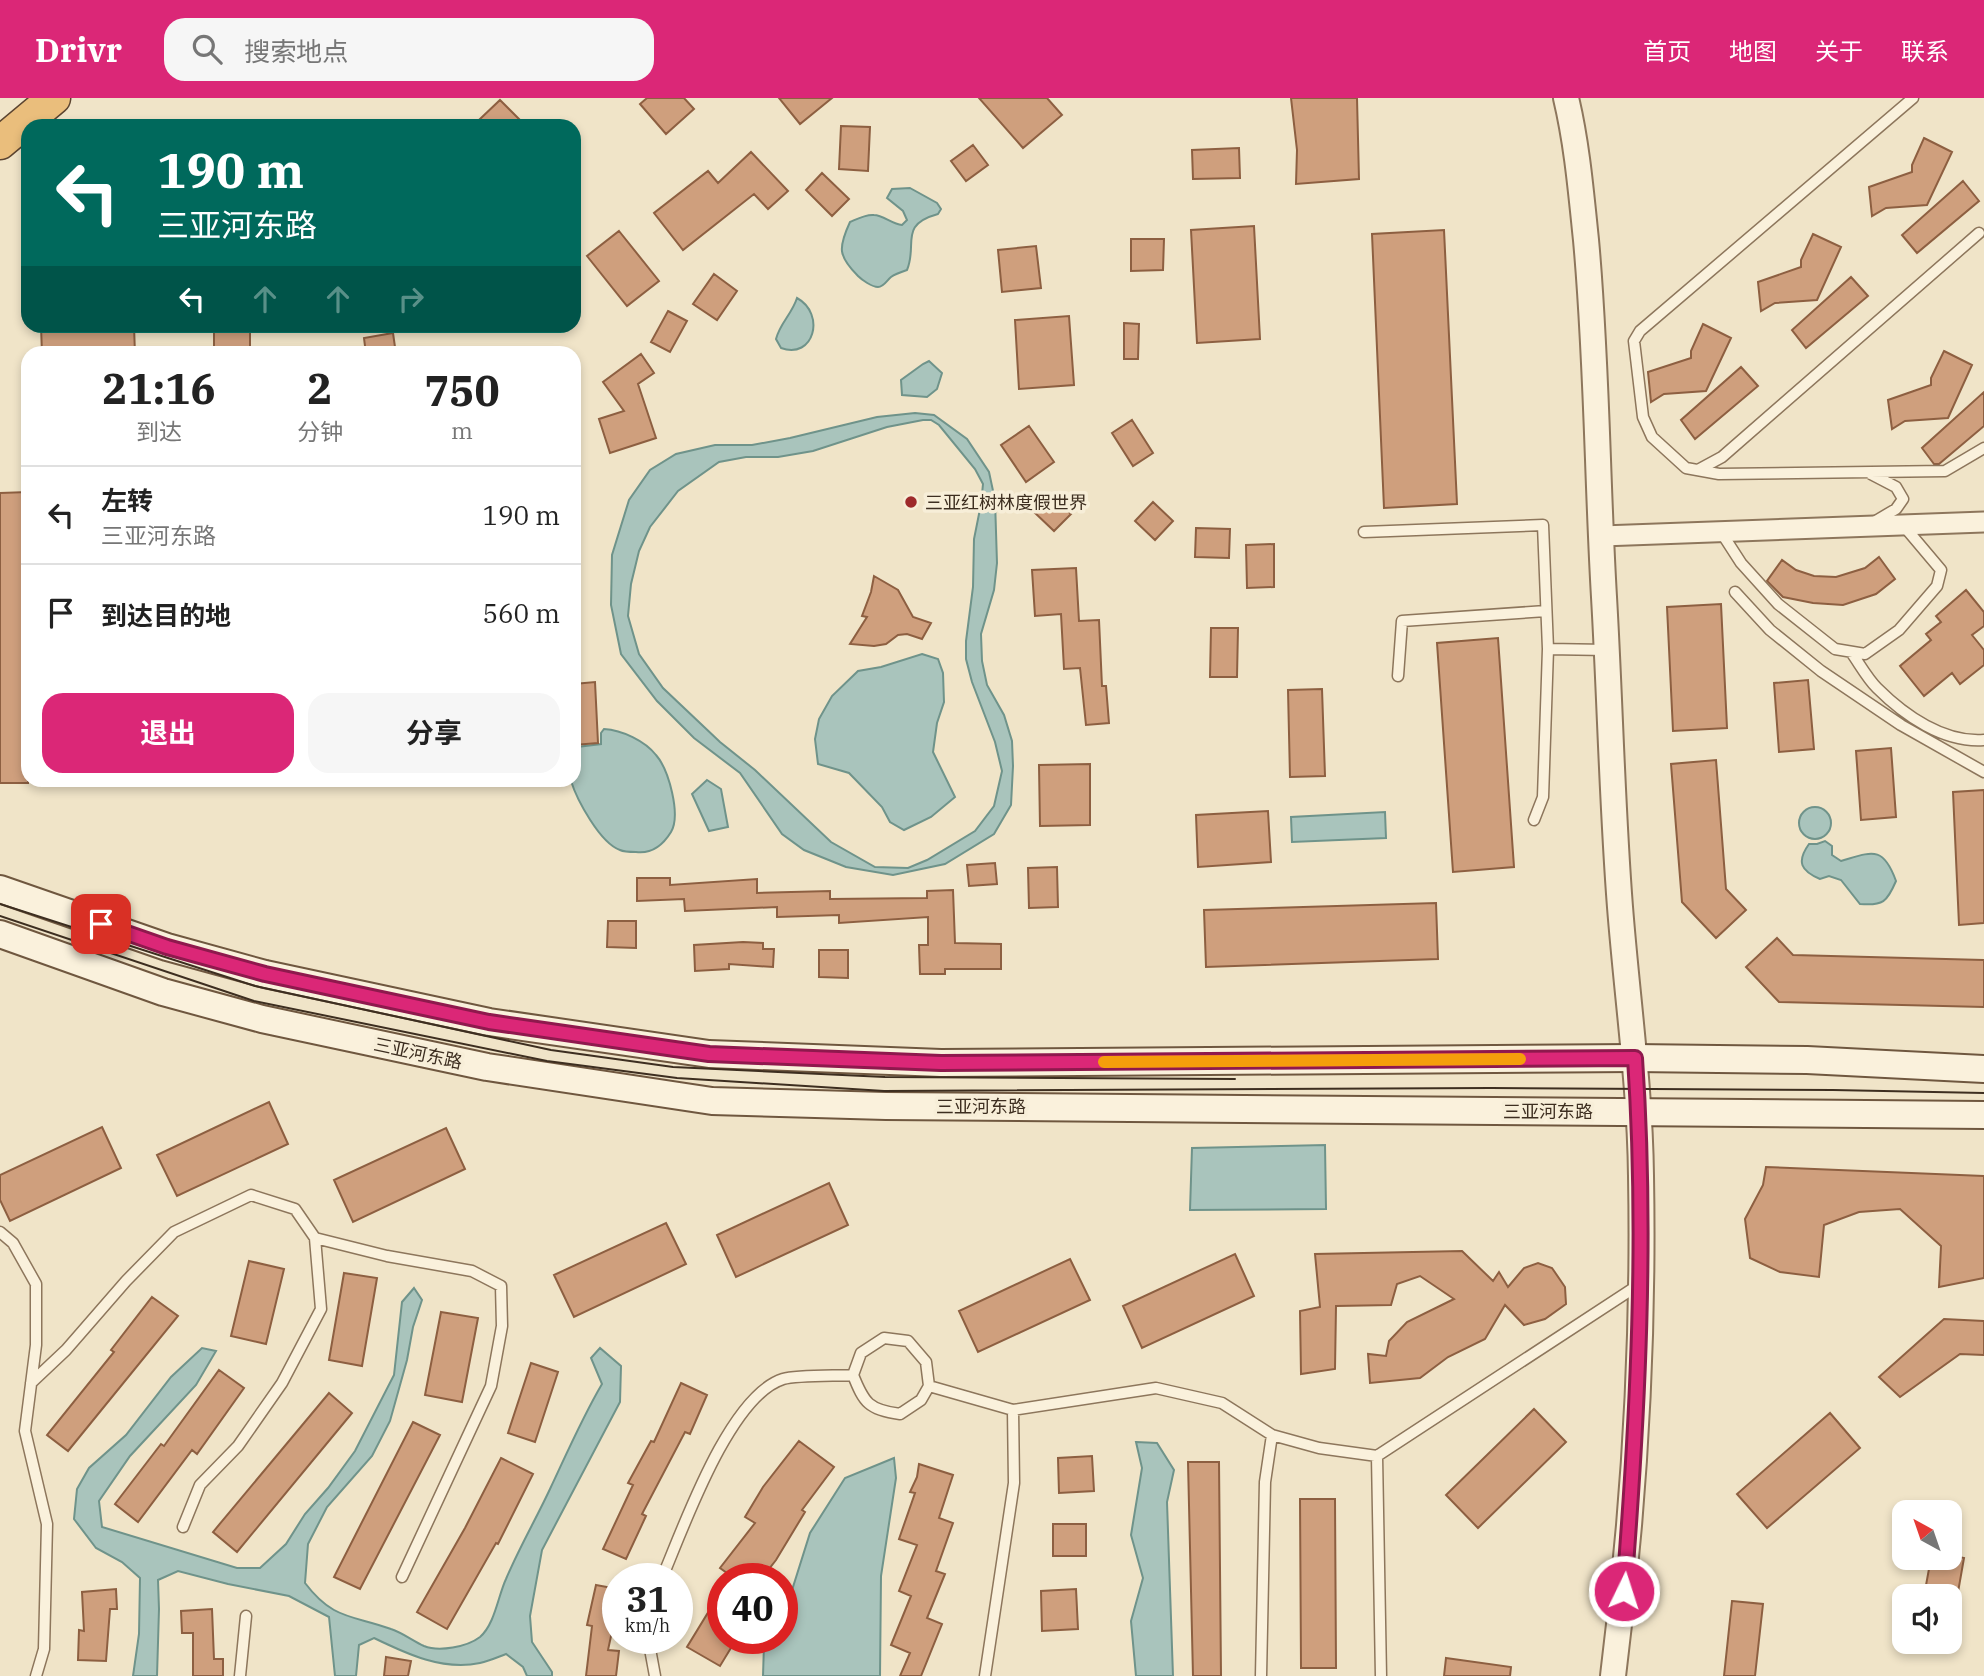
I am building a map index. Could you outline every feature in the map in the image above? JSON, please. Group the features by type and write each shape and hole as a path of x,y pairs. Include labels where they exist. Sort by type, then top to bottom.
{"highway":[{"path":"29,119 54,98"},
{"path":"0,143 21,126"}],"main road":[{"path":"0,889 167,947 265,974 489,1022 709,1054 941,1063 1635,1058 1807,1060 1984,1069"},
{"name":"三亚河东路","path":"0,934 163,992 262,1019 486,1067 712,1101 914,1106 1984,1115"}],"street":[{"path":"1566,98 1580,180 1592,307 1619,900 1635,1058 1641,1178 1636,1437 1624,1591 1614,1676"},
{"path":"1602,536 1984,522"}],"lane":[{"path":"1913,98 1640,331 1634,341 1643,417 1652,437 1686,468 1720,474 1945,471 1984,448"},
{"path":"1697,470 1722,457 1979,233"},
{"path":"1867,472 1896,487 1903,499 1896,509 1867,526"},
{"path":"1364,533 1543,524 1548,649 1543,797 1534,820"},
{"path":"1721,532 1741,563 1778,604 1835,649 1865,654 1899,630 1937,586 1941,570 1903,525"},
{"path":"1735,592 1770,630 1821,671 1901,724 1984,772"},
{"path":"1398,676 1402,621 1546,611"},
{"path":"1548,649 1607,650"},
{"path":"1851,652 1876,687 1923,725 1965,741 1984,740"},
{"path":"31,1383 66,1350 126,1281 174,1232 251,1195 295,1209 315,1238 321,1309 282,1383 238,1446 200,1485 183,1527"},
{"path":"0,1232 13,1243 36,1284 36,1345 25,1431 47,1524 44,1649 36,1676"},
{"path":"315,1238 387,1256 472,1271 501,1286 502,1326 491,1386 402,1577"},
{"path":"929,1386 1013,1410 1156,1388 1222,1403 1272,1435 1320,1448 1377,1456 1640,1284"},
{"path":"884,1338 908,1341 926,1362 929,1386 921,1400 900,1414 880,1412 862,1397 853,1374 862,1353 884,1338"},
{"path":"668,1563 708,1466 755,1396 783,1379 853,1374"},
{"path":"985,1676 1014,1483 1013,1410"},
{"path":"1261,1676 1265,1482 1272,1435"},
{"path":"1377,1456 1381,1676"},
{"path":"240,1676 246,1616"},
{"path":"651,1654 655,1676"}],"water":[{"path":"910,188 937,203 941,209 938,214 918,224 914,230 907,270 893,276 882,286 873,286 858,276 844,257 842,245 846,231 850,222 871,215 881,216 902,225 907,220 903,211 887,198 892,189"},
{"path":"797,298 806,305 811,314 812,334 802,348 781,348 776,339"},
{"path":"929,361 942,373 937,389 927,397 902,395 901,380"},
{"path":"915,413 934,415 967,439 989,472 995,500 997,563 994,590 981,634 982,661 987,685 1004,715 1012,741 1013,766 1011,805 994,834 945,864 893,875 846,867 804,850 782,834 740,773 694,738 657,701 621,654 611,605 612,555 629,500 650,470 676,454 715,445 752,445 877,417","holes":["931,420 939,425 975,469 983,484 974,539 973,587 966,659 995,742 1002,771 994,806 975,831 927,860 908,868 875,867 831,842 663,688 639,654 628,616 631,584 639,551 650,527 678,491 719,462 813,451 887,427"]},
{"path":"922,654 938,659 943,673 944,702 937,723 933,752 955,797 931,817 904,830 890,822 882,807 849,773 818,764 815,739 819,719 832,696 858,671"},
{"path":"604,729 611,730 646,745 656,755 665,771 674,804 674,824 664,841 652,850 628,852 612,846 590,820 574,789 573,787 581,787 581,746 601,744 601,733"},
{"path":"707,780 721,789 728,827 709,831 692,794"},
{"path":"1815,807 1827,811 1831,823 1827,835 1815,839 1803,835 1799,823 1803,811"},
{"path":"1385,812 1386,838 1292,842 1291,817"},
{"path":"1825,841 1832,846 1832,855 1841,861 1869,854 1881,856 1896,881 1887,898 1879,903 1860,904 1841,880 1829,876 1820,879 1808,873 1802,865 1805,850 1809,844"},
{"path":"1325,1145 1326,1209 1190,1210 1192,1148"},
{"path":"414,1288 422,1300 390,1421 372,1456 327,1507 308,1544 305,1583 334,1610 395,1631 430,1648 453,1648 480,1637 489,1625 511,1567 602,1384 591,1358 600,1348 621,1366 620,1402 542,1550 530,1616 532,1642 552,1676 527,1676 523,1667 506,1654 480,1663 452,1665 426,1660 374,1638 359,1645 356,1676 335,1676 329,1617 289,1596 178,1571 158,1580 157,1676 133,1676 139,1634 140,1578 122,1562 96,1548 74,1519 77,1489 89,1468 126,1435 171,1377 202,1348 216,1351 196,1385 130,1456 99,1501 102,1527 237,1568 260,1568 286,1544 305,1514 355,1451 394,1375 402,1302"},
{"path":"1136,1442 1157,1443 1174,1470 1167,1502 1173,1676 1136,1676 1131,1621 1143,1578 1131,1535 1142,1468"},
{"path":"894,1458 896,1478 881,1576 880,1676 763,1676 764,1654 798,1654 798,1571 810,1533 845,1478"}],"building":[{"path":"647,98 684,98 694,109 666,134 640,104"},
{"path":"779,98 832,98 800,124"},
{"path":"979,98 1047,98 1062,115 1023,148"},
{"path":"1291,98 1357,98 1359,179 1296,184 1297,150"},
{"path":"500,100 519,119 480,119"},
{"path":"841,126 870,127 868,171 839,169"},
{"path":"1924,138 1952,152 1927,205 1886,208 1872,216 1869,187 1912,172 1912,165"},
{"path":"973,145 988,165 966,181 951,161"},
{"path":"1239,148 1240,178 1193,179 1192,150"},
{"path":"751,152 788,191 768,209 754,194 683,250 654,213 708,171 718,183"},
{"path":"822,173 849,199 832,216 806,190"},
{"path":"1963,181 1979,201 1917,253 1902,235"},
{"path":"1254,226 1260,339 1197,343 1191,230"},
{"path":"1444,230 1457,504 1384,508 1372,234"},
{"path":"619,231 659,281 627,306 587,256"},
{"path":"1813,234 1841,247 1817,300 1775,303 1761,311 1758,282 1801,267 1801,260"},
{"path":"1131,239 1164,239 1163,270 1131,271"},
{"path":"1036,246 1041,288 1002,292 998,250"},
{"path":"714,274 737,291 717,320 693,304"},
{"path":"1851,277 1868,296 1806,348 1792,330"},
{"path":"668,311 687,321 670,352 651,342"},
{"path":"1069,316 1074,385 1019,389 1015,320"},
{"path":"1124,323 1139,324 1138,359 1124,359"},
{"path":"1703,324 1731,338 1706,391 1664,394 1651,402 1648,372 1691,358 1691,351"},
{"path":"41,333 134,333 135,346 42,346"},
{"path":"214,333 250,333 250,346 214,346"},
{"path":"393,333 395,346 365,346 364,338"},
{"path":"1944,351 1972,365 1948,418 1905,421 1892,429 1888,400 1931,385 1931,378"},
{"path":"641,354 654,373 638,384 656,438 610,453 599,419 624,411 603,382"},
{"path":"1741,367 1758,386 1695,439 1681,420"},
{"path":"1984,392 1984,426 1939,464 1934,464 1922,448"},
{"path":"1132,420 1153,453 1133,466 1112,433"},
{"path":"1029,426 1054,462 1026,482 1001,445"},
{"path":"21,492 21,783 0,783 0,493"},
{"path":"1051,495 1071,514 1054,531 1034,512"},
{"path":"1153,502 1173,521 1155,540 1135,521"},
{"path":"1196,528 1230,529 1229,558 1195,557"},
{"path":"1274,544 1274,587 1247,588 1246,545"},
{"path":"1879,557 1895,579 1876,594 1843,605 1783,597 1767,581 1782,560 1796,570 1814,576 1836,577 1865,568"},
{"path":"1076,568 1079,621 1099,620 1102,686 1106,686 1109,723 1086,725 1080,668 1064,669 1061,614 1035,616 1032,570"},
{"path":"874,576 898,590 913,617 931,623 922,639 907,634 898,635 886,644 850,644 867,617 862,616"},
{"path":"1966,590 1984,612 1984,626 1972,635 1984,650 1984,665 1960,684 1952,673 1924,696 1900,666 1931,640 1926,634 1941,622 1936,616"},
{"path":"1721,604 1727,728 1673,731 1667,607"},
{"path":"1211,628 1238,628 1237,677 1210,677"},
{"path":"1498,638 1514,867 1453,872 1437,643"},
{"path":"1808,680 1814,749 1779,752 1774,683"},
{"path":"595,682 598,743 581,744 581,683"},
{"path":"1322,689 1325,776 1290,777 1288,690"},
{"path":"1891,748 1896,817 1861,820 1856,751"},
{"path":"1716,760 1726,889 1746,910 1716,938 1682,902 1671,764"},
{"path":"1090,764 1090,825 1040,826 1039,765"},
{"path":"1984,790 1984,923 1959,925 1953,792"},
{"path":"1268,811 1271,862 1198,867 1196,815"},
{"path":"995,863 997,884 969,886 967,865"},
{"path":"1057,867 1058,907 1029,908 1028,868"},
{"path":"637,878 670,878 670,885 757,879 757,893 830,891 830,899 927,898 927,891 953,890 955,943 1001,944 1001,969 945,969 945,974 920,974 919,945 928,945 928,917 839,923 839,915 777,917 777,907 685,911 684,899 637,901"},
{"path":"1436,903 1438,959 1206,967 1204,910"},
{"path":"608,921 636,921 636,948 607,947"},
{"path":"1777,938 1793,955 1984,960 1984,1007 1779,1002 1746,967"},
{"path":"763,943 763,949 774,949 773,967 729,964 729,969 695,971 694,945"},
{"path":"819,950 848,950 848,978 819,977"},
{"path":"269,1102 288,1144 177,1196 157,1155"},
{"path":"102,1127 121,1168 10,1221 0,1200 0,1175"},
{"path":"446,1128 465,1169 353,1222 334,1180"},
{"path":"1766,1167 1984,1176 1984,1278 1939,1287 1941,1246 1900,1209 1859,1212 1824,1225 1819,1277 1780,1272 1750,1258 1745,1219 1763,1185"},
{"path":"829,1183 848,1225 736,1277 717,1235"},
{"path":"666,1223 686,1264 574,1317 554,1275"},
{"path":"1462,1251 1493,1281 1499,1272 1508,1287 1524,1268 1538,1263 1552,1268 1565,1287 1566,1304 1545,1319 1524,1325 1505,1305 1485,1339 1448,1357 1420,1378 1370,1383 1368,1354 1386,1356 1389,1341 1407,1322 1454,1299 1420,1276 1397,1284 1391,1305 1336,1306 1335,1369 1301,1374 1300,1311 1320,1307 1315,1254"},
{"path":"1235,1254 1254,1296 1142,1348 1123,1306"},
{"path":"1070,1259 1090,1300 978,1352 959,1311"},
{"path":"249,1261 284,1269 266,1344 231,1336"},
{"path":"344,1273 377,1278 362,1366 329,1360"},
{"path":"152,1297 178,1316 68,1451 47,1435 114,1352 111,1350"},
{"path":"441,1312 478,1318 462,1402 425,1395"},
{"path":"1944,1319 1984,1321 1984,1355 1960,1354 1900,1397 1879,1377"},
{"path":"531,1363 558,1372 535,1442 508,1433"},
{"path":"219,1370 244,1388 197,1454 192,1450 138,1522 115,1504 161,1444 164,1446"},
{"path":"681,1383 707,1395 690,1434 685,1432 642,1514 646,1516 626,1559 603,1549 633,1485 628,1483 651,1441 654,1442"},
{"path":"329,1393 352,1413 237,1552 213,1532"},
{"path":"1534,1409 1566,1442 1478,1528 1446,1495"},
{"path":"1830,1413 1860,1448 1767,1528 1737,1494"},
{"path":"413,1422 440,1435 360,1589 334,1577"},
{"path":"799,1441 834,1467 802,1510 805,1512 774,1563 724,1563 755,1523 745,1517 763,1487"},
{"path":"1092,1456 1094,1491 1059,1493 1058,1458"},
{"path":"501,1458 533,1474 498,1544 496,1543 447,1629 417,1612"},
{"path":"1188,1462 1219,1462 1221,1676 1193,1676"},
{"path":"919,1464 953,1475 939,1518 953,1523 936,1571 945,1574 927,1618 942,1624 921,1676 900,1676 910,1653 891,1645 911,1596 899,1591 917,1545 899,1539 915,1493 910,1492"},
{"path":"1300,1499 1335,1499 1336,1668 1301,1668"},
{"path":"1053,1524 1086,1524 1086,1556 1053,1556"},
{"path":"1929,1570 1962,1570 1959,1584 1926,1584"},
{"path":"596,1585 602,1586 602,1654 619,1654 616,1676 586,1676 592,1626 587,1625"},
{"path":"116,1589 117,1609 110,1609 106,1661 78,1660 79,1630 84,1631 82,1592"},
{"path":"1076,1589 1078,1629 1042,1631 1041,1591"},
{"path":"1732,1601 1763,1604 1755,1676 1724,1676"},
{"path":"212,1609 214,1659 223,1659 223,1676 193,1676 193,1633 182,1633 181,1611"},
{"path":"707,1614 707,1654 727,1654 720,1666 693,1650 693,1637"},
{"path":"386,1657 411,1661 408,1676 384,1676"},
{"path":"1446,1658 1511,1667 1510,1676 1444,1676"}],"tram line":[{"path":"0,904 255,986 551,1050 673,1067 885,1077 1235,1079"},
{"path":"0,916 254,1001 547,1061 677,1078 884,1091 1491,1088 1984,1093"}],"slow traffic":[{"path":"1104,1062 1520,1059"}],"place":[{"name":"三亚红树林度假世界","path":"911,502"}],"route":[{"path":"101,924 167,947 265,974 489,1022 709,1054 941,1063 1635,1058 1641,1178 1640,1306 1636,1437 1624,1591"}]}
